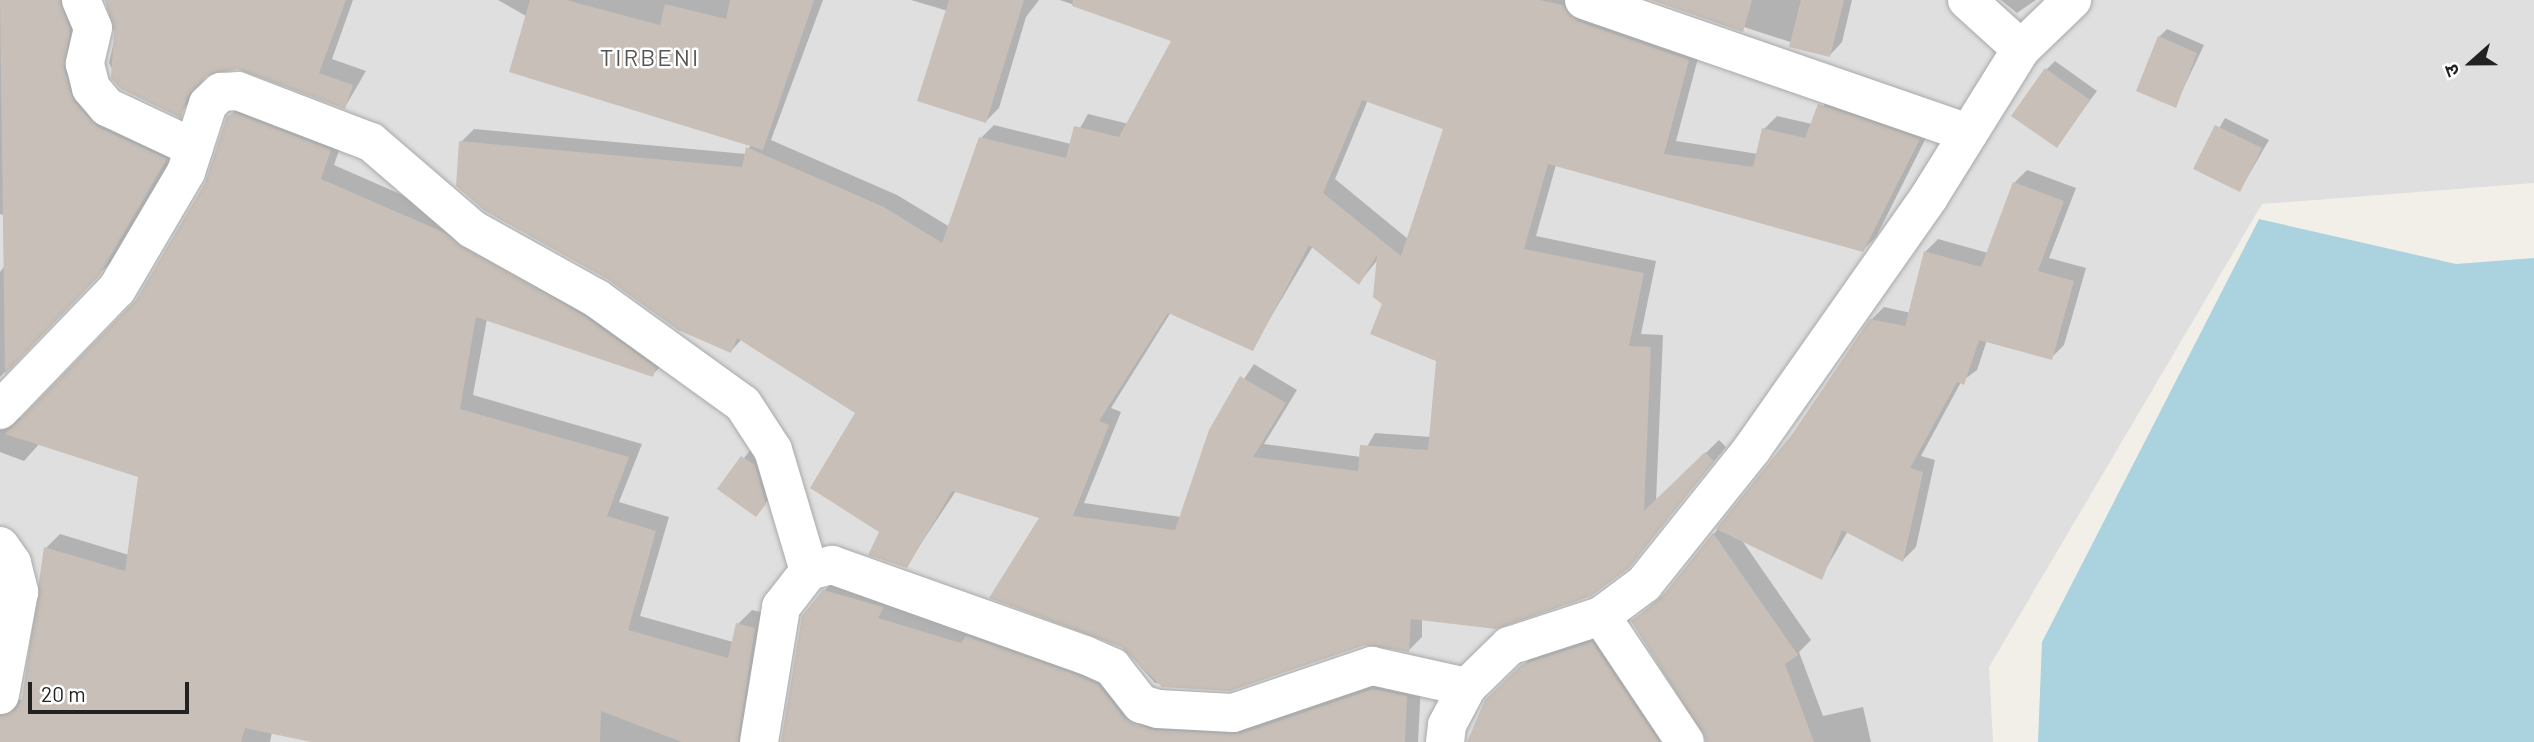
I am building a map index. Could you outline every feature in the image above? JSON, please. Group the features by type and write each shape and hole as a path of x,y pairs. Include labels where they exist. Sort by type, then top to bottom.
{"street":[{"path":"81,0 93,28 85,64 91,89 107,107 194,148"},
{"path":"1584,0 1969,133"},
{"path":"1967,0 2021,49"},
{"path":"1446,742 1447,725 1467,687 1509,646 1601,616 1644,584 1752,449 1969,133 2021,49 2072,0"},
{"path":"0,411 117,289 176,193 208,104 221,92 238,91 371,142 472,229 596,298 743,404 773,450 810,571"},
{"path":"0,546 12,563 19,592 0,695"},
{"path":"759,742 781,607 810,571 853,568 1085,655 1112,667 1141,704 1158,709 1245,711 1373,666 1467,687"},
{"path":"1601,616 1685,742"}],"shaded area":[{"path":"0,0 2534,0 2534,183 2262,204 1989,667 1993,742 0,742"}],"water":[{"path":"2259,219 2456,264 2534,258 2534,742 2038,742 2042,642"}],"building":[{"path":"0,0 60,0 70,30 64,69 74,102 98,127 167,159 99,276 5,374"},
{"path":"105,0 346,0 319,73 353,85 345,109 237,69 206,76 187,97 181,118 121,89 111,78 114,32"},
{"path":"530,0 566,0 660,25 665,4 726,19 730,0 814,0 763,150 509,72"},
{"path":"949,0 1024,0 986,123 917,101"},
{"path":"1073,0 1539,0 1563,5 1577,21 1689,60 1664,154 1753,167 1762,128 1805,138 1818,104 1920,139 1863,252 1548,164 1524,249 1644,273 1629,346 1651,347 1644,511 1705,452 1714,461 1629,568 1591,596 1496,629 1411,619 1409,652 1365,645 1230,691 1162,687 1121,647 989,598 1039,518 952,491 907,568 868,555 879,532 810,488 855,413 737,338 731,353 678,330 607,279 485,211 456,186 459,141 742,167 746,147 884,207 942,243 979,137 1066,158 1074,126 1119,137 1171,41 1072,6","holes":["1362,100 1443,129 1401,256 1323,193","1309,245 1359,285 1377,255 1373,297 1382,304 1370,334 1436,361 1428,450 1360,445 1358,471 1253,457 1286,403 1240,376 1209,430 1175,530 1073,516 1109,425 1099,421 1168,313 1253,351"]},
{"path":"1651,0 1752,0 1743,32"},
{"path":"1801,0 1844,0 1830,57 1789,47"},
{"path":"2158,36 2197,53 2176,108 2136,91"},
{"path":"2045,68 2090,100 2057,148 2011,116"},
{"path":"235,113 331,150 321,179 443,232 584,316 656,368 653,377 476,317 460,409 629,457 607,516 656,531 628,630 728,658 736,623 755,628 738,742 682,742 601,711 600,742 311,742 245,728 241,742 0,742 0,716 16,710 22,699 44,547 125,571 138,477 5,434 136,300 205,183 227,116"},
{"path":"2215,125 2262,148 2240,192 2193,169"},
{"path":"2013,182 2064,201 2038,271 2074,281 2052,360 1979,340 1964,385 1957,382 1910,468 1923,472 1903,562 1842,530 1822,580 1716,529 1793,433 1870,319 1905,326 1924,251 1981,267"},
{"path":"741,456 755,465 766,504 756,517 717,489"},
{"path":"1713,533 1798,655 1785,664 1814,742 1707,742 1631,621 1661,598"},
{"path":"823,590 884,607 878,618 961,643 966,636 1077,675 1098,685 1124,718 1152,730 1240,734 1373,689 1407,696 1405,742 781,742 802,616"},
{"path":"1592,642 1659,742 1467,742 1485,700 1521,665"}],"district":[{"name":"TIRBENI","path":"650,57"}]}
